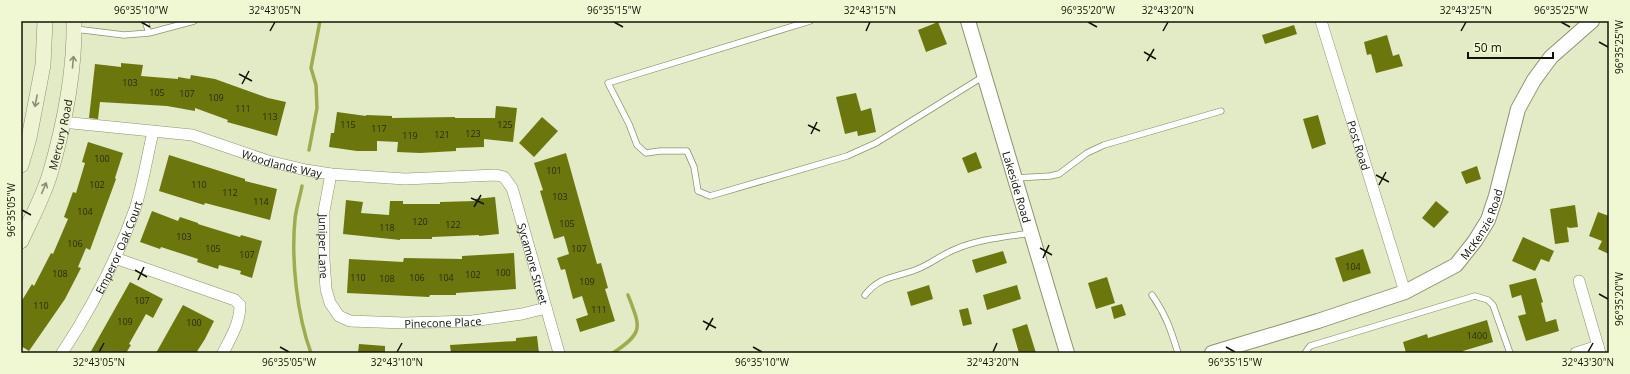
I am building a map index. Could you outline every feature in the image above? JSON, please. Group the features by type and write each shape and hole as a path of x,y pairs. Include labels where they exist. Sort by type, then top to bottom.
{"main road":[{"path":"21,165 29,138 43,65 45,21"},
{"name":"Mercury Road","path":"21,241 50,175 71,81 74,25"}],"street":[{"name":"Lakeside Road","path":"968,21 1067,353"},
{"name":"Post Road","path":"1321,21 1405,292"},
{"name":"McKenzie Road","path":"1212,353 1242,349 1318,321 1405,292 1456,265 1488,220 1496,196 1518,109 1534,80 1551,57 1592,21"},
{"name":"Woodlands Way","path":"62,122 192,135 268,161 330,174 405,179 482,175 496,175 504,177"},
{"name":"Emperor Oak Court","path":"62,353 115,258 135,208 153,132"},
{"name":"Juniper Lane","path":"330,174 324,211 324,260 326,289 330,304 339,316"},
{"name":"Sycamore Street","path":"504,177 512,188 559,353"},
{"path":"115,258 234,300 240,305 238,322 223,353"},
{"path":"1576,353 1599,350 1579,281"},
{"name":"Pinecone Place","path":"339,316 350,321 373,322 404,323 472,321 522,314 546,308"}],"lane":[{"path":"145,21 149,33"},
{"path":"74,25 124,35 149,33 194,21"},
{"path":"810,21 608,83 629,124 637,145 646,153 660,151 686,152 694,167 698,191 710,196 847,156 876,143 984,75"},
{"path":"1015,178 1060,174 1087,153 1104,145 1221,110"},
{"path":"865,295 872,286 881,280 917,270 955,249 969,244 1031,233"},
{"path":"1152,295 1169,323 1178,353"},
{"path":"1305,353 1310,346 1475,296 1488,300 1494,305 1510,353"}],"building":[{"path":"938,22 947,44 926,52 918,30"},
{"path":"1294,25 1297,34 1265,44 1262,35"},
{"path":"1387,35 1393,56 1399,54 1403,66 1376,73 1371,54 1367,55 1364,42"},
{"path":"121,63 143,65 141,76 178,79 178,77 190,79 191,75 215,79 268,98 286,102 277,136 227,122 228,120 195,108 195,111 167,106 100,102 98,119 89,118 95,64 121,67"},
{"path":"856,93 861,111 871,108 876,132 858,136 857,131 845,134 836,97"},
{"path":"496,106 517,108 513,142 484,139 484,147 456,148 456,151 420,153 397,152 398,142 377,141 377,151 357,151 329,147 331,133 334,133 337,112 366,116 392,116 392,118 495,118"},
{"path":"1318,115 1326,144 1312,149 1303,119"},
{"path":"542,117 558,131 534,157 519,143"},
{"path":"88,142 123,153 115,178 116,179 90,250 86,248 78,267 81,268 65,299 29,351 21,346 21,302 32,284 34,286 51,253 53,254 68,219 64,217 73,192 76,193 85,163 82,162"},
{"path":"976,152 982,168 968,173 962,158"},
{"path":"566,153 597,264 601,263 608,288 605,289 615,321 580,332 576,319 588,315 582,296 573,299 565,269 561,270 557,258 569,254 564,236 554,239 540,191 543,190 534,163"},
{"path":"169,155 245,179 245,181 277,189 270,220 205,203 204,205 159,191"},
{"path":"1477,166 1481,179 1466,184 1461,172"},
{"path":"495,197 499,234 400,240 343,234 346,200 363,202 361,213 389,215 390,201 403,201 403,204 440,204 440,202 475,201 475,199"},
{"path":"1436,201 1449,212 1434,228 1422,218"},
{"path":"1575,205 1578,227 1567,227 1569,242 1555,244 1550,209"},
{"path":"152,211 178,221 180,217 240,237 241,235 262,241 252,278 240,274 241,271 219,265 218,269 197,262 198,259 140,242"},
{"path":"1598,212 1609,216 1609,254 1598,249 1602,241 1589,236"},
{"path":"1523,237 1554,251 1549,262 1541,259 1535,271 1512,261"},
{"path":"1363,249 1371,273 1343,282 1335,258"},
{"path":"1003,251 1007,263 976,273 972,260"},
{"path":"514,253 516,289 456,293 456,295 430,295 429,297 347,293 349,259 403,262 404,258 462,259 462,256"},
{"path":"1107,277 1115,303 1096,309 1088,283"},
{"path":"1536,278 1543,302 1541,303 1546,322 1556,319 1559,331 1526,341 1518,316 1526,314 1521,295 1512,298 1509,285"},
{"path":"130,282 163,299 153,318 146,314 129,344 131,345 126,353 90,353"},
{"path":"929,285 933,299 911,306 907,292"},
{"path":"1017,285 1021,299 987,310 983,295"},
{"path":"1122,304 1126,315 1114,319 1111,307"},
{"path":"183,305 214,321 205,339 196,353 156,353"},
{"path":"968,308 972,324 963,326 959,310"},
{"path":"1487,320 1493,342 1463,351 1464,353 1406,353 1403,342 1427,334 1428,338"},
{"path":"1027,324 1036,353 1019,353 1012,329"},
{"path":"537,336 539,353 451,353 450,345 516,341 516,338"},
{"path":"359,344 385,346 385,353 358,353"}],"waterway":[{"path":"309,150 317,108 316,85 311,68 320,21"},
{"path":"302,186 295,219 294,252 296,287 299,305 302,322 311,353"},
{"path":"613,353 631,340 637,328 637,322 628,295"}]}
